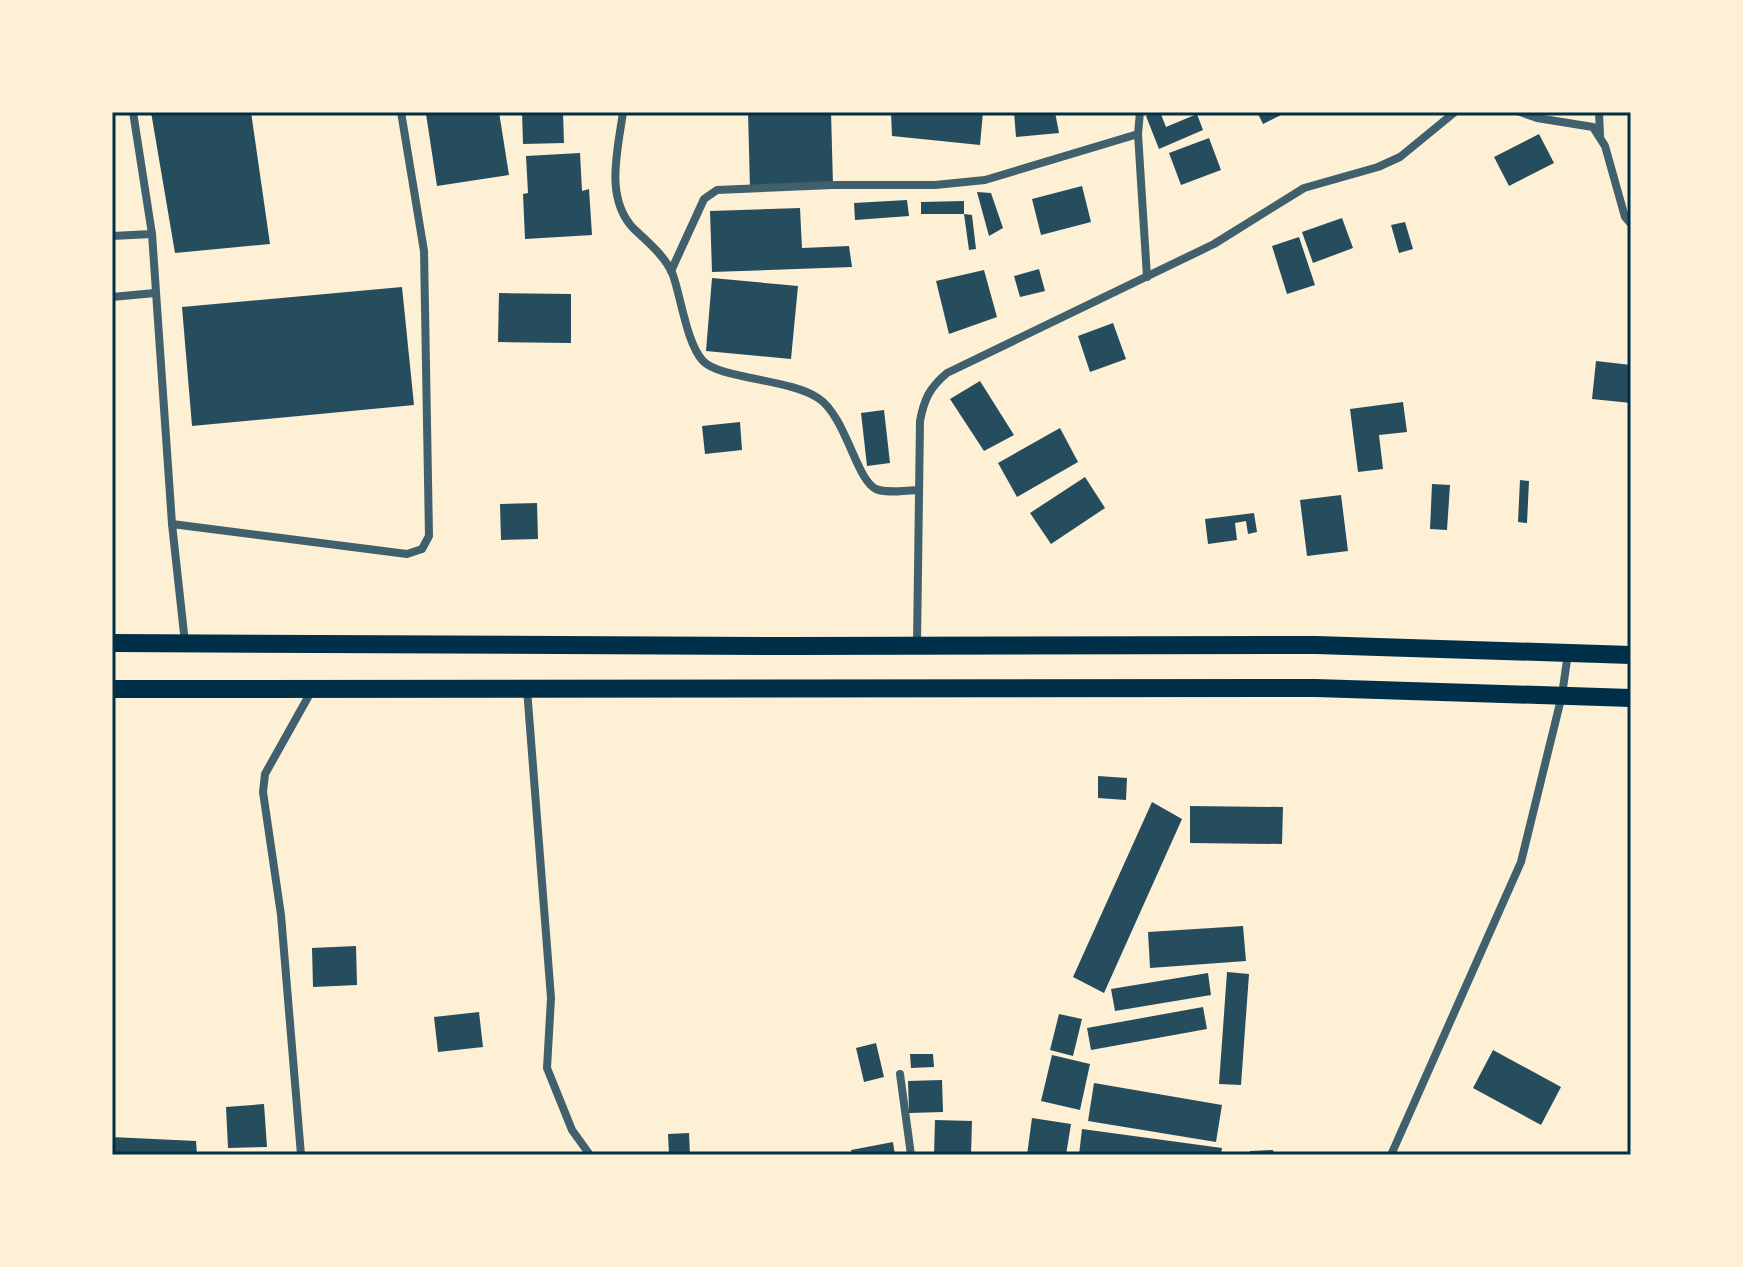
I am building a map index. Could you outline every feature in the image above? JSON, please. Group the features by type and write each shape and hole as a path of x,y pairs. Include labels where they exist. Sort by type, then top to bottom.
{"main road":[{"path":"112,643 1316,645 1631,655"},
{"path":"112,689 1316,688 1631,698"}],"street":[{"path":"133,112 152,234 172,524 185,643"},
{"path":"172,524 407,554 422,549 429,536 424,251 401,112"},
{"path":"623,112 615,175 618,201 627,221 671,271 694,346 703,362 716,369 793,386 820,398 838,418 868,482 877,490 919,490"},
{"path":"1140,112 1138,134 1147,277"},
{"path":"917,645 920,421 931,386 947,373 1214,244 1304,188 1378,167 1400,157 1455,112"},
{"path":"1520,112 1537,118 1593,127 1600,135"},
{"path":"1599,112 1600,135 1625,217 1631,224"},
{"path":"671,271 704,199 717,190 935,185 985,180 1138,134"},
{"path":"112,236 152,234"},
{"path":"112,297 155,293"},
{"path":"1391,1155 1514,881 1562,695 1568,652"},
{"path":"301,1155 281,915 263,792 265,774 312,689"},
{"path":"527,689 551,998 547,1068 572,1130 590,1155"},
{"path":"900,1074 911,1155"}],"building":[{"path":"151,112 251,112 270,244 175,253"},
{"path":"499,112 509,175 437,186 426,114"},
{"path":"522,112 563,112 564,143 523,144"},
{"path":"748,112 831,112 833,185 750,188"},
{"path":"891,112 983,112 980,145 892,136"},
{"path":"1014,112 1055,112 1059,133 1016,137"},
{"path":"1160,112 1166,127 1197,114 1203,130 1159,149 1146,116"},
{"path":"1257,112 1287,112 1263,124"},
{"path":"1539,134 1554,163 1509,186 1494,157"},
{"path":"1209,138 1221,170 1181,185 1169,153"},
{"path":"580,153 582,191 589,189 592,235 525,239 523,194 528,193 526,156"},
{"path":"1082,186 1091,222 1041,235 1032,199"},
{"path":"977,192 991,193 1003,228 989,236"},
{"path":"907,200 909,216 855,220 854,203"},
{"path":"964,201 964,214 921,214 921,202"},
{"path":"800,208 802,248 849,246 852,267 712,272 710,211"},
{"path":"964,214 972,215 976,249 969,250"},
{"path":"1342,218 1353,248 1313,263 1302,232"},
{"path":"1405,222 1413,249 1399,253 1391,225"},
{"path":"1299,237 1315,285 1287,294 1272,246"},
{"path":"1039,269 1045,291 1020,297 1014,276"},
{"path":"984,270 997,317 949,334 936,281"},
{"path":"712,278 798,286 791,359 706,351"},
{"path":"402,287 414,405 192,426 182,307"},
{"path":"499,293 571,294 571,343 498,342"},
{"path":"1113,323 1126,359 1090,372 1078,336"},
{"path":"1596,361 1631,365 1631,403 1592,399"},
{"path":"980,381 1014,435 984,451 950,399"},
{"path":"1403,402 1407,432 1379,435 1383,469 1358,472 1350,409"},
{"path":"884,410 890,463 867,466 861,413"},
{"path":"740,422 742,450 705,454 702,426"},
{"path":"1060,428 1078,462 1017,497 998,463"},
{"path":"1085,477 1105,508 1051,544 1030,513"},
{"path":"1520,480 1529,481 1527,523 1518,522"},
{"path":"1432,484 1450,485 1447,530 1430,529"},
{"path":"1341,495 1348,551 1307,556 1300,500"},
{"path":"537,503 538,539 501,540 500,504"},
{"path":"1254,513 1257,532 1248,534 1246,521 1235,523 1237,540 1208,544 1205,519"},
{"path":"1098,776 1127,778 1126,800 1098,798"},
{"path":"1152,802 1182,819 1104,993 1073,977"},
{"path":"1190,806 1283,807 1282,844 1190,843"},
{"path":"1243,926 1246,961 1150,968 1148,932"},
{"path":"356,946 357,985 313,987 312,948"},
{"path":"1227,972 1249,974 1241,1085 1219,1084"},
{"path":"1208,973 1211,995 1115,1011 1111,989"},
{"path":"1203,1007 1207,1029 1091,1050 1087,1028"},
{"path":"479,1012 483,1047 438,1052 434,1017"},
{"path":"1059,1014 1082,1019 1073,1056 1050,1050"},
{"path":"876,1043 884,1077 864,1082 856,1048"},
{"path":"1493,1050 1561,1087 1541,1125 1473,1088"},
{"path":"910,1054 933,1054 934,1067 911,1068"},
{"path":"1052,1055 1090,1064 1080,1110 1041,1101"},
{"path":"942,1080 943,1112 909,1113 908,1081"},
{"path":"1094,1083 1222,1105 1216,1142 1088,1121"},
{"path":"264,1104 267,1147 228,1148 226,1107"},
{"path":"1032,1118 1071,1124 1066,1155 1027,1155"},
{"path":"935,1120 972,1121 971,1155 934,1155"},
{"path":"1082,1129 1222,1148 1221,1155 1079,1155"},
{"path":"689,1133 690,1155 669,1155 668,1134"},
{"path":"112,1137 196,1141 197,1155 112,1153"},
{"path":"893,1142 895,1155 852,1155 851,1150"},
{"path":"1273,1150 1274,1155 1250,1155 1250,1151"}]}
